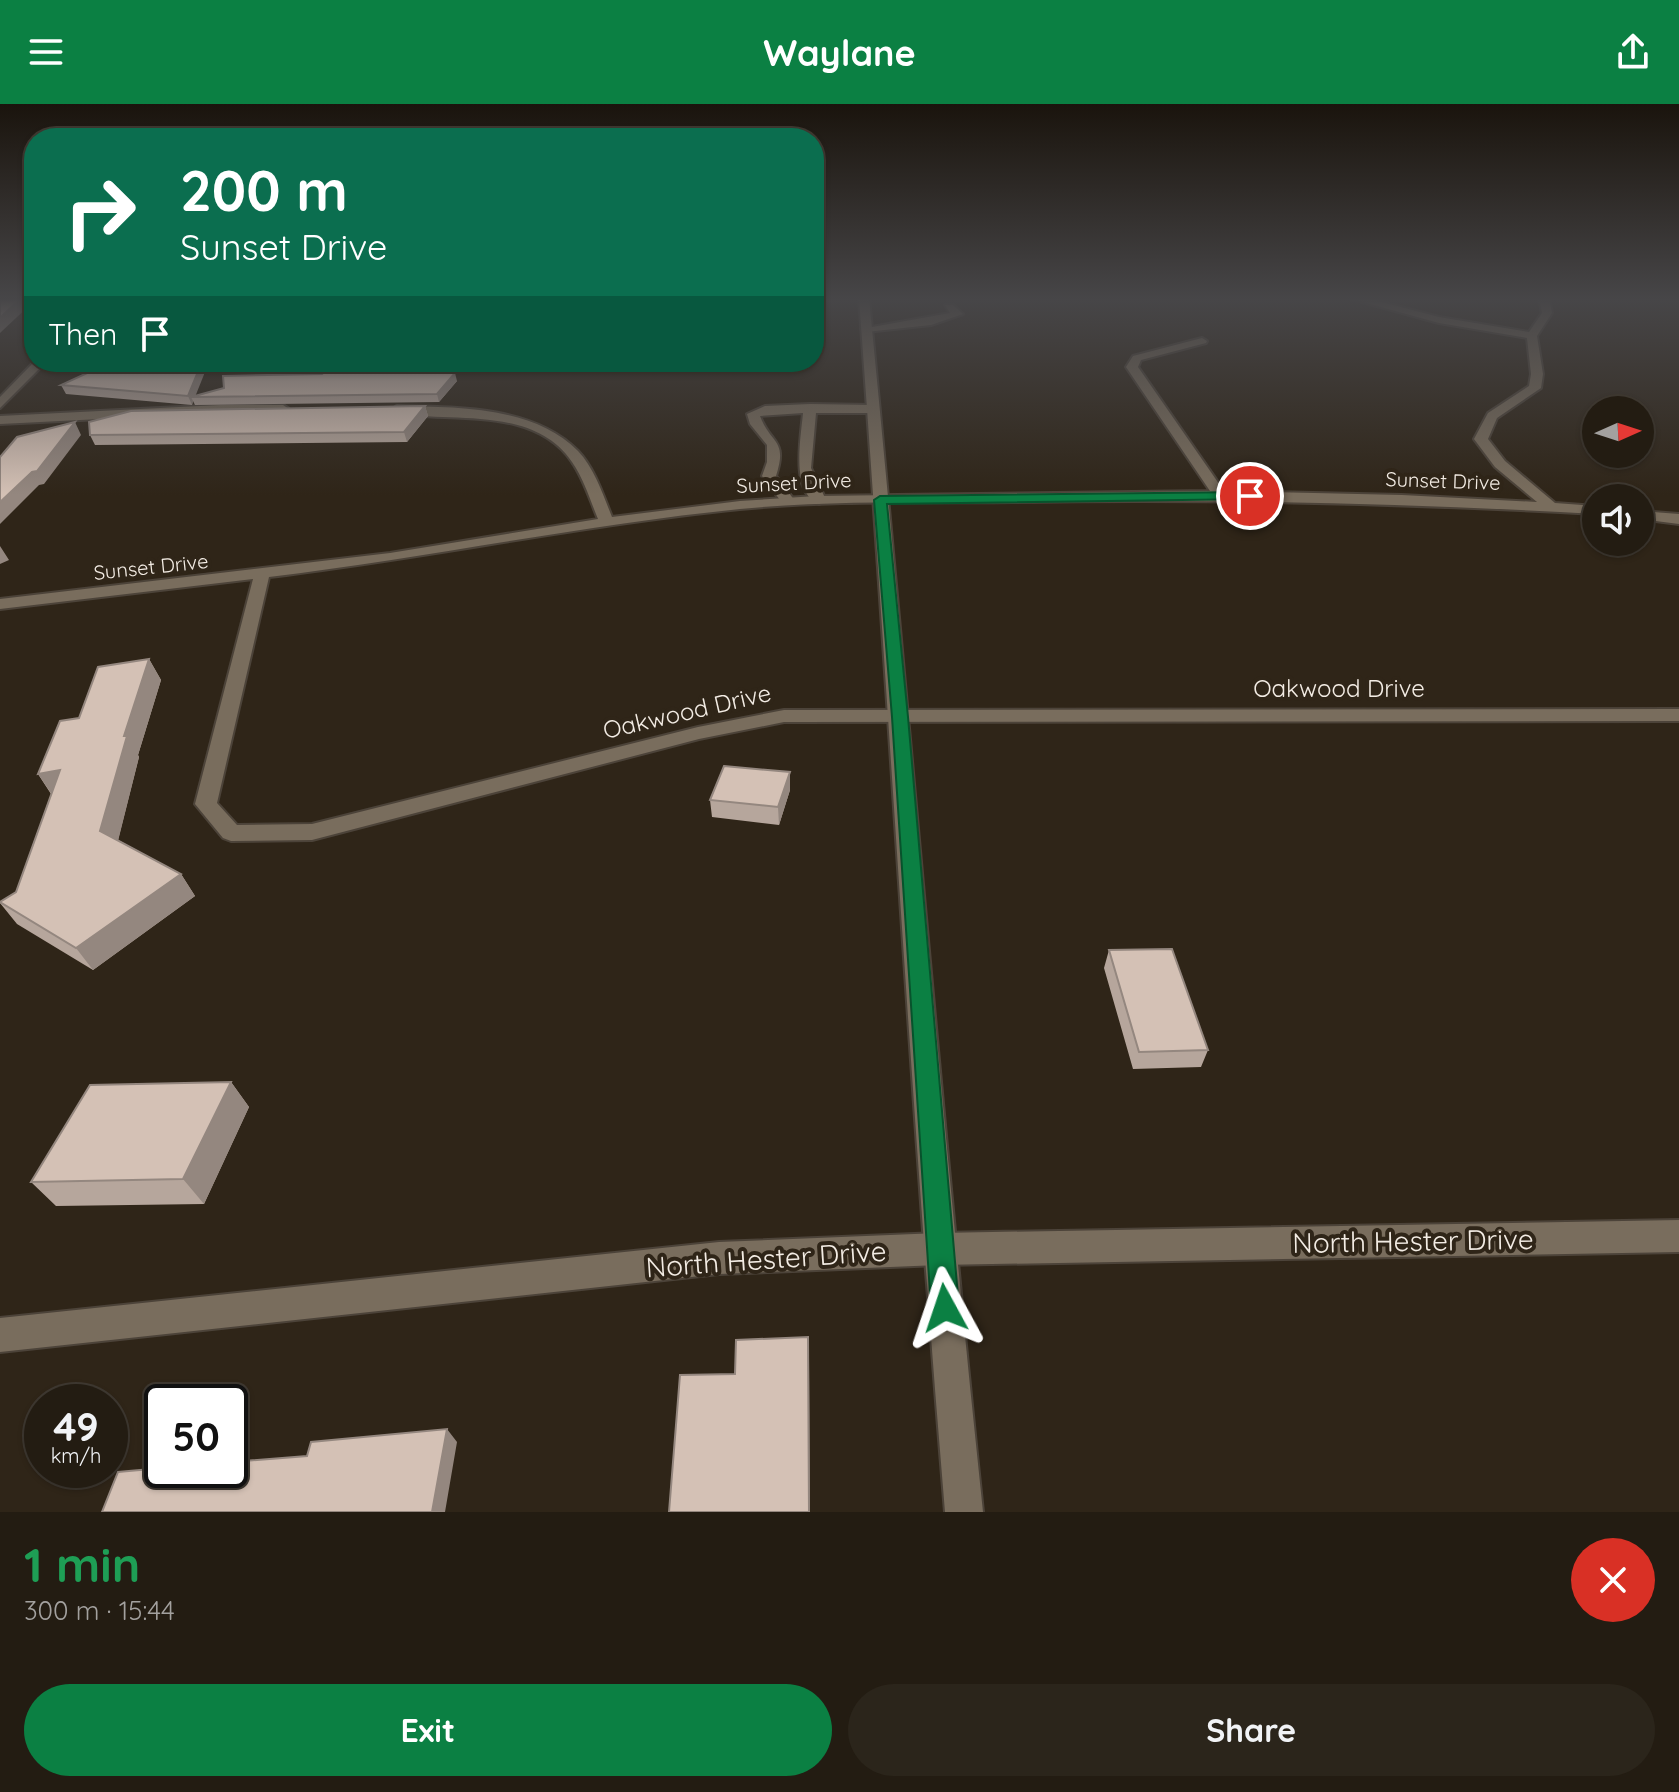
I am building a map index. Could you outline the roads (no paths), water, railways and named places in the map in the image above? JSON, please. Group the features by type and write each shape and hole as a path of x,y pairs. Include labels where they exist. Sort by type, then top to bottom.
{"street":[{"path":"869,364 900,717 939,1249 964,1512"},
{"path":"1134,364 1132,367 1220,495"},
{"path":"1534,364 1535,388 1492,416 1481,439 1500,464 1550,506"},
{"path":"0,404 30,372"},
{"path":"0,379 23,379"},
{"path":"788,501 769,476 776,460 773,442 753,414 765,410 810,408 873,409"},
{"path":"810,408 804,468 819,500"},
{"path":"0,420 220,409 298,409"},
{"path":"375,410 503,417 547,434 575,455 607,522"},
{"name":"Sunset Drive","path":"0,604 390,558 607,522 788,501 1220,495 1582,509"},
{"path":"1654,516 1679,519"},
{"name":"Oakwood Drive","path":"262,574 206,804 231,833 312,832 698,733 784,716 1679,715"},
{"name":"North Hester Drive","path":"0,1335 719,1258 939,1249 1679,1236"}]}
